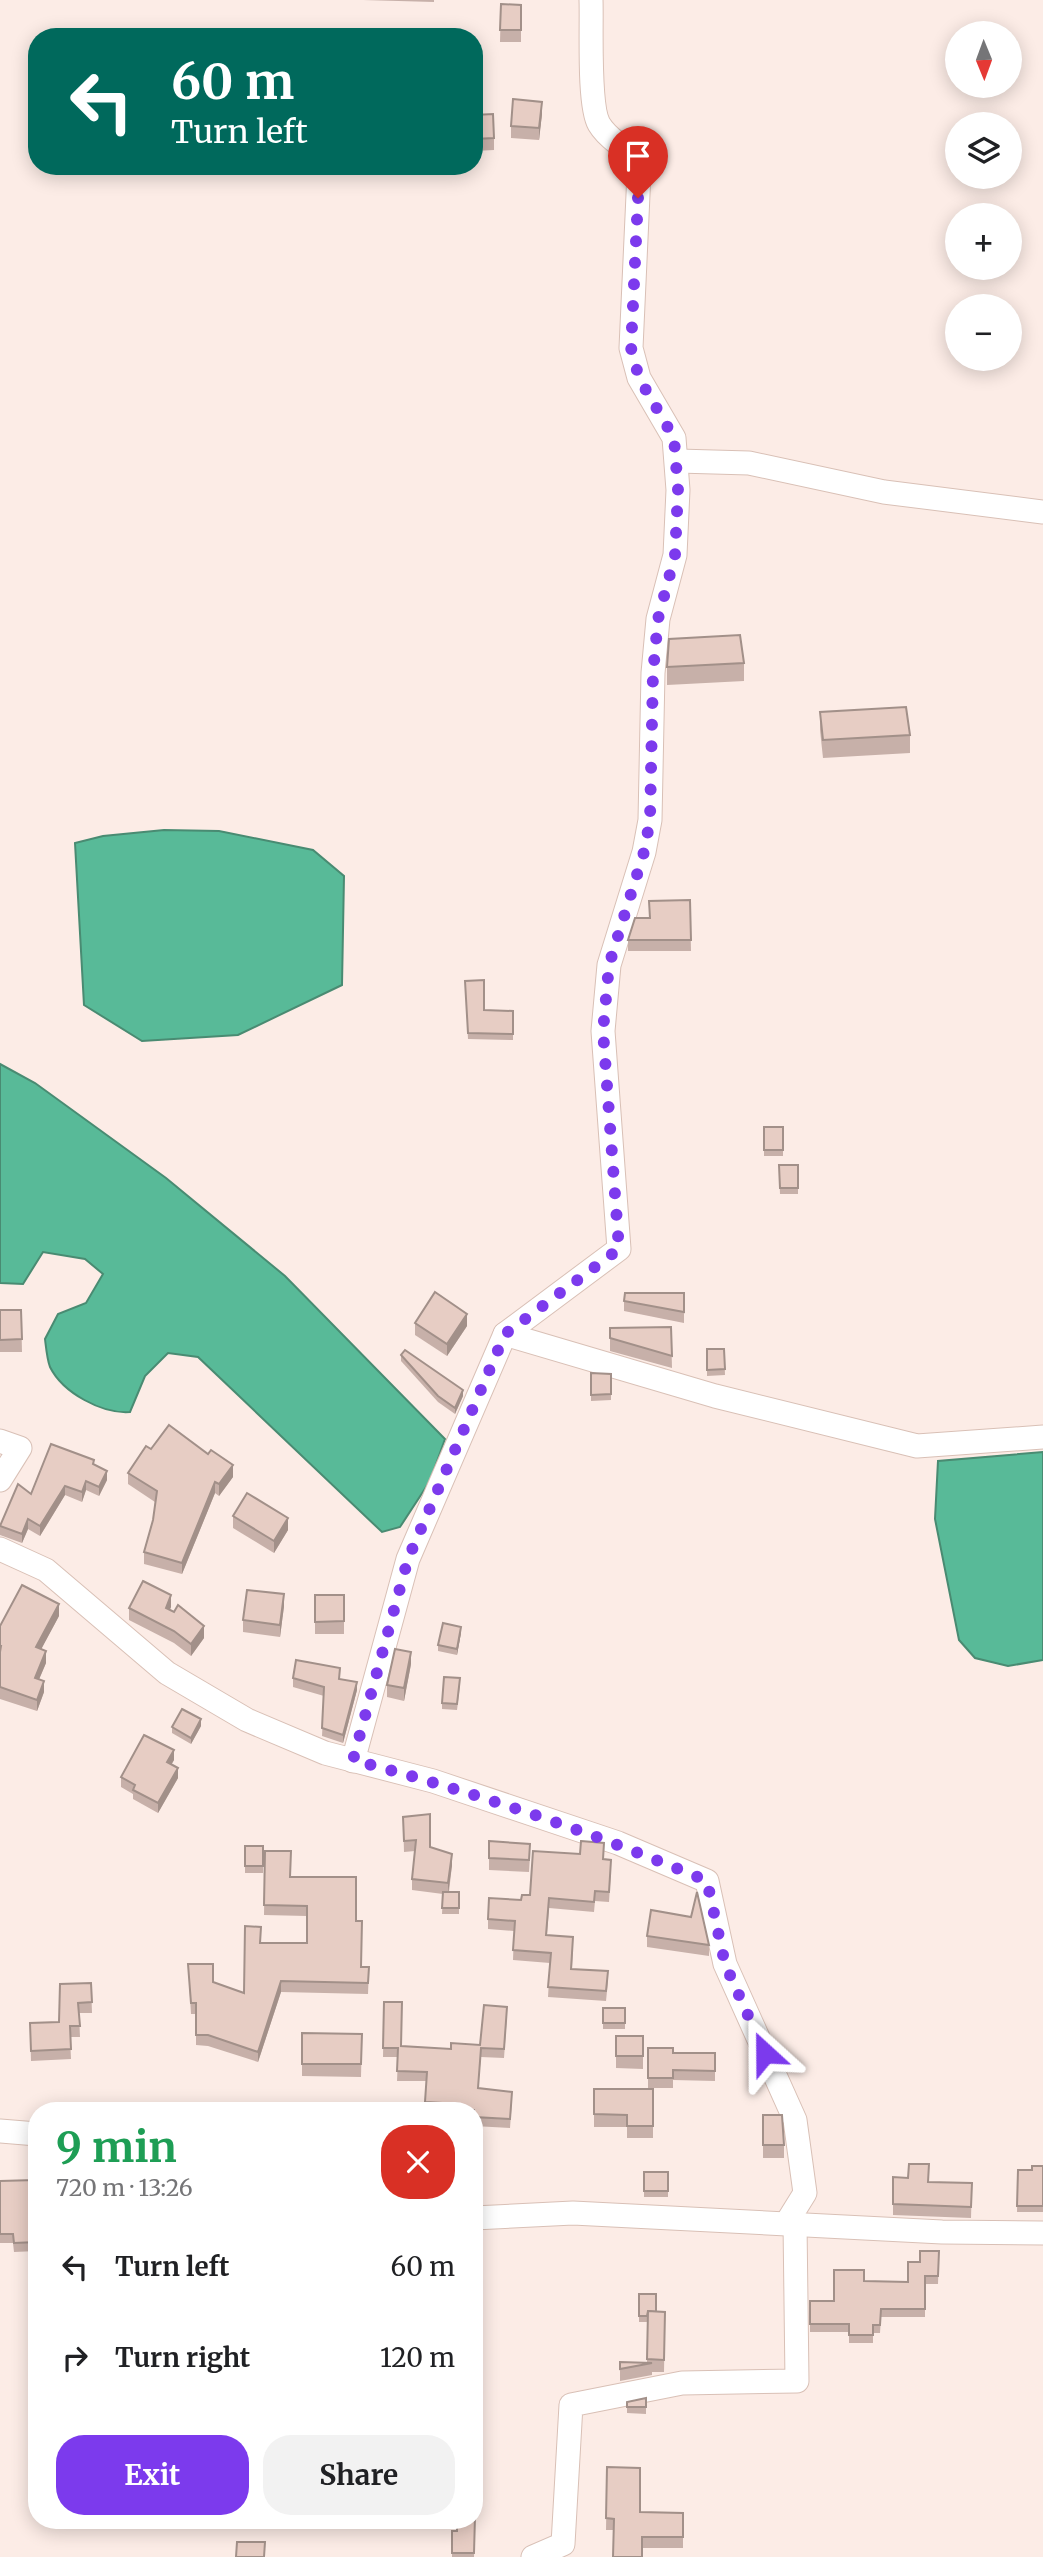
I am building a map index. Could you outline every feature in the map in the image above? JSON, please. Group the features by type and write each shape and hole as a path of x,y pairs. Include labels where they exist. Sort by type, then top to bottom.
{"street":[{"path":"353,1760 408,1559 505,1334 619,1249 603,1031 609,965 644,852 650,820 653,673 658,619 675,555 678,461 674,438 639,378 631,348 639,173 634,157 599,124 594,100 591,0"},
{"path":"678,461 750,463 884,492 1043,512"},
{"path":"505,1334 715,1396 917,1446 1043,1437"},
{"path":"0,1441 20,1447 0,1480"},
{"path":"0,1549 46,1570 178,1680 247,1720 325,1753 433,1781 618,1843 707,1881 725,1964 795,2120 805,2193 791,2222 797,2381 682,2383 571,2405 563,2544 533,2557"},
{"path":"0,2131 28,2133"},
{"path":"483,2218 573,2213 791,2222 942,2232 1043,2233"}],"shaded area":[{"path":"164,830 219,831 313,850 344,876 342,985 238,1035 142,1041 84,1005 75,843 103,836"},
{"path":"0,1064 35,1083 166,1178 285,1276 445,1439 430,1481 400,1527 382,1532 198,1357 168,1353 145,1376 130,1412 119,1412 84,1400 56,1376 49,1364 45,1339 58,1314 86,1303 103,1274 85,1259 43,1252 23,1284 0,1283"},
{"path":"1043,1452 1043,1660 1008,1666 975,1658 959,1640 935,1519 938,1461"}],"building":[{"path":"501,4 521,5 521,30 500,30"},
{"path":"513,99 542,102 539,128 511,126"},
{"path":"493,114 494,138 483,139 483,115"},
{"path":"740,635 744,663 667,667 669,639"},
{"path":"906,707 910,735 823,740 820,712"},
{"path":"690,900 691,940 628,940 635,918 650,918 649,901"},
{"path":"484,980 484,1010 513,1011 513,1034 468,1033 465,981"},
{"path":"764,1127 783,1127 783,1150 764,1150"},
{"path":"779,1165 798,1165 798,1188 780,1188"},
{"path":"435,1292 467,1314 447,1344 415,1323"},
{"path":"625,1293 684,1293 684,1312 624,1301"},
{"path":"0,1310 21,1310 22,1339 0,1340"},
{"path":"671,1327 672,1356 610,1338 610,1328"},
{"path":"707,1349 724,1349 725,1369 707,1370"},
{"path":"405,1350 463,1390 455,1408 438,1396 401,1355"},
{"path":"591,1373 611,1374 611,1394 591,1395"},
{"path":"169,1425 208,1454 211,1450 233,1465 219,1484 215,1482 182,1563 144,1552 153,1520 157,1491 128,1473 146,1446 151,1449"},
{"path":"51,1444 94,1460 93,1464 107,1471 99,1487 86,1481 82,1492 65,1486 40,1526 28,1519 22,1534 0,1526 18,1484 31,1494"},
{"path":"247,1493 288,1518 274,1541 233,1516"},
{"path":"143,1581 171,1595 166,1608 174,1612 178,1605 204,1626 191,1644 174,1631 129,1608"},
{"path":"22,1585 59,1604 36,1647 46,1651 35,1678 44,1681 37,1700 0,1687 0,1626"},
{"path":"247,1590 284,1594 280,1625 243,1620"},
{"path":"315,1595 344,1595 344,1621 315,1622"},
{"path":"443,1623 461,1627 457,1649 438,1645"},
{"path":"395,1649 411,1652 404,1688 387,1685"},
{"path":"296,1660 340,1668 339,1679 357,1682 343,1735 322,1728 324,1687 293,1678"},
{"path":"444,1677 460,1678 457,1704 442,1703"},
{"path":"182,1709 201,1719 191,1738 172,1727"},
{"path":"144,1735 174,1750 167,1762 178,1768 158,1803 133,1790 135,1785 121,1777"},
{"path":"430,1814 430,1847 452,1854 448,1883 412,1879 416,1840 404,1841 403,1817"},
{"path":"489,1841 530,1844 529,1860 489,1858"},
{"path":"581,1841 604,1843 603,1859 611,1860 609,1892 595,1891 594,1902 549,1898 546,1935 573,1937 571,1969 608,1971 606,1991 548,1987 551,1953 513,1950 515,1921 488,1919 489,1898 521,1900 522,1895 530,1895 533,1851 580,1854"},
{"path":"245,1846 263,1846 263,1866 245,1866"},
{"path":"265,1851 291,1851 290,1877 356,1877 356,1921 362,1921 361,1967 369,1967 368,1983 281,1981 258,2052 208,2035 196,2035 196,2003 191,2003 188,1964 213,1964 213,1982 244,1993 245,1926 261,1927 260,1943 307,1943 307,1906 264,1905"},
{"path":"443,1892 459,1892 459,1908 442,1908"},
{"path":"697,1892 709,1945 647,1936 651,1910 691,1917"},
{"path":"91,1983 92,2002 78,2003 80,2026 70,2026 71,2049 31,2051 30,2023 59,2022 60,1984"},
{"path":"384,2002 402,2002 401,2046 451,2049 451,2043 480,2045 484,2005 507,2007 504,2049 481,2048 478,2088 512,2092 510,2119 483,2118 483,2102 425,2102 427,2072 397,2071 398,2048 383,2048"},
{"path":"603,2008 625,2008 625,2023 603,2023"},
{"path":"302,2033 362,2034 361,2064 302,2064"},
{"path":"616,2036 643,2036 643,2056 616,2056"},
{"path":"648,2048 673,2048 673,2053 715,2053 715,2071 673,2070 673,2078 648,2078"},
{"path":"594,2089 653,2089 653,2126 627,2126 627,2115 594,2114"},
{"path":"763,2115 782,2115 784,2145 763,2145"},
{"path":"909,2164 929,2164 928,2182 972,2183 971,2207 893,2204 893,2177 908,2178"},
{"path":"1032,2166 1043,2166 1043,2206 1017,2206 1018,2170 1032,2170"},
{"path":"644,2172 668,2172 668,2191 644,2191"},
{"path":"28,2180 28,2242 14,2243 13,2234 0,2234 0,2181"},
{"path":"920,2251 939,2251 938,2276 925,2276 925,2309 881,2309 880,2325 873,2325 873,2335 849,2335 849,2324 810,2324 810,2301 834,2301 834,2270 864,2270 864,2281 908,2282 908,2262 920,2262"},
{"path":"639,2294 656,2294 656,2312 648,2311 647,2316 639,2316"},
{"path":"648,2311 665,2312 664,2360 647,2359"},
{"path":"620,2362 652,2363 620,2369"},
{"path":"646,2398 646,2407 627,2407 627,2402"},
{"path":"607,2467 640,2468 640,2512 683,2513 683,2537 642,2537 642,2557 613,2557 614,2519 606,2518"},
{"path":"475,2529 474,2553 452,2553 452,2531"},
{"path":"237,2542 265,2542 264,2557 236,2557"}],"route":[{"path":"638,198 638,247 631,348 639,378 674,438 678,461 678,490 675,555 658,619 653,673 649,752 650,820 644,852 609,965 603,1031 619,1249 505,1334 408,1559 353,1760 433,1781 618,1843 707,1881 725,1964 765,2053"}]}
